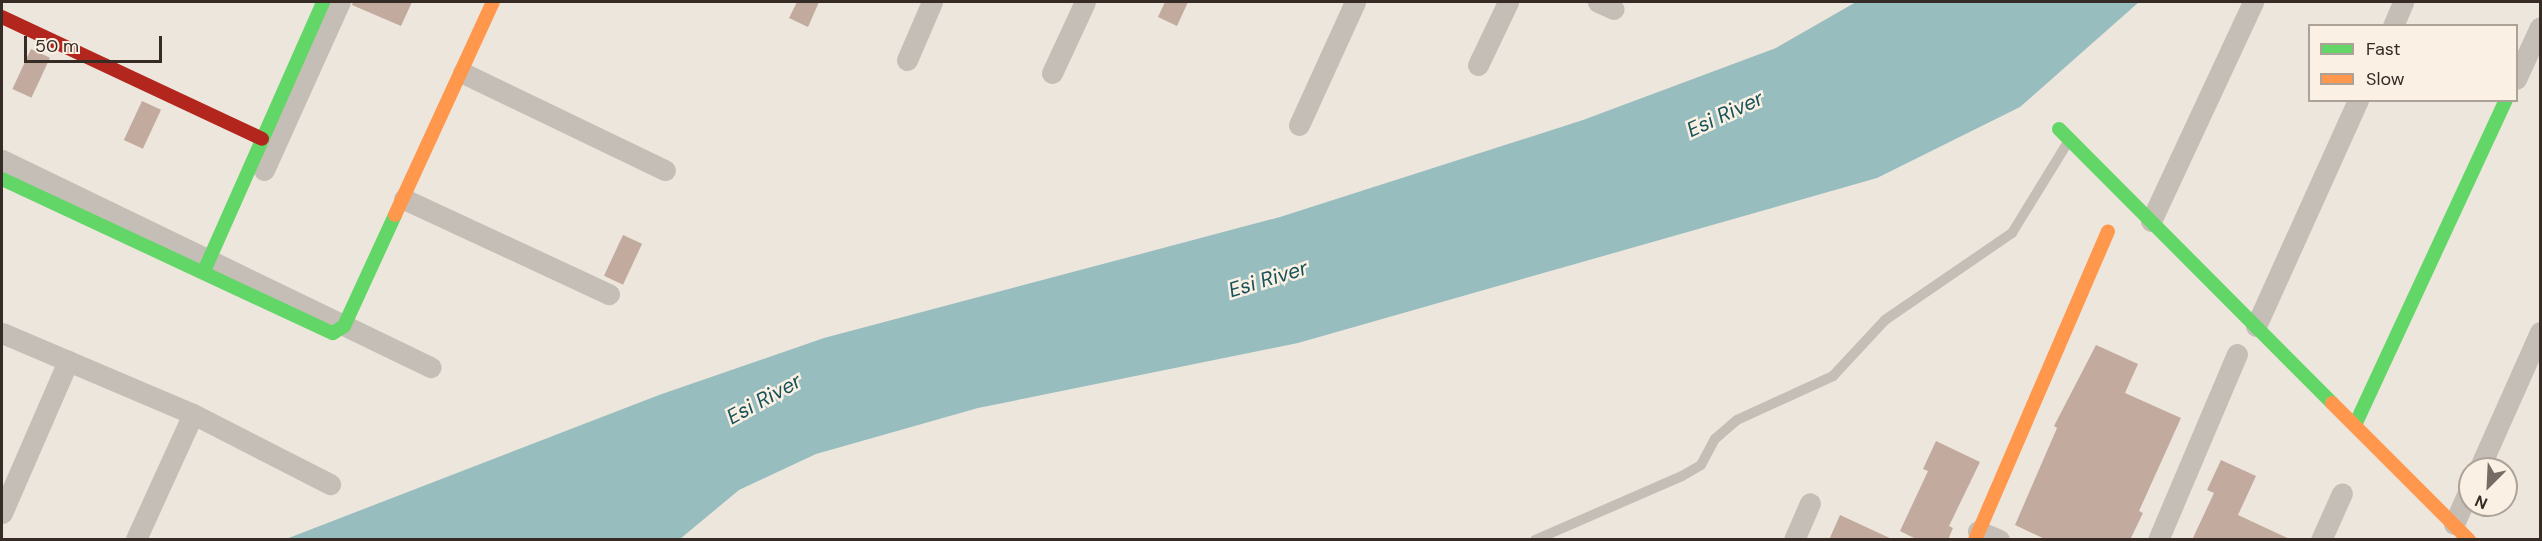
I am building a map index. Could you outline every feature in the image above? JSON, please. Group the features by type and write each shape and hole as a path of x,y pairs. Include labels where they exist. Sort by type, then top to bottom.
{"street":[{"path":"212,267 261,139 323,2"},
{"path":"212,267 340,2"},
{"path":"344,326 463,73 493,2"},
{"path":"1052,73 1085,2"},
{"path":"1299,125 1355,2"},
{"path":"1478,65 1508,2"},
{"path":"2151,221 2253,2"},
{"path":"2393,24 2403,2"},
{"path":"907,60 927,3"},
{"path":"2,17 261,139"},
{"path":"2518,77 2541,27"},
{"path":"463,73 665,170"},
{"path":"2256,326 2357,102"},
{"path":"2355,425 2505,102"},
{"path":"2060,129 2469,540"},
{"path":"6,177 344,326 431,367"},
{"path":"404,200 609,294"},
{"path":"1999,540 1977,535 2108,231"},
{"path":"2484,457 2541,332"},
{"path":"2,333 193,414 330,484"},
{"path":"2158,540 2237,354"},
{"path":"2,513 68,361"},
{"path":"136,539 193,414"},
{"path":"2321,540 2342,493"},
{"path":"1794,540 1810,503"},
{"path":"2454,524 2458,515"}],"lane":[{"path":"1535,540 1682,476 1701,465 1725,428 1762,406 1833,376 1885,320 2012,233 2070,139"}],"water":[{"name":"Esi River","path":"1856,2 2139,2 2020,107 1877,178 1298,343 978,408 816,454 739,490 680,539 286,539 659,395 824,338 1280,217 1583,120 1776,48"}],"building":[{"path":"353,2 412,2 401,26 352,5"},
{"path":"797,2 819,2 808,27 789,18"},
{"path":"1165,2 1188,2 1177,26 1158,17"},
{"path":"31,49 50,58 31,98 12,89"},
{"path":"142,101 161,110 143,149 124,140"},
{"path":"623,235 642,244 623,285 604,276"},
{"path":"2096,345 2138,364 2125,393 2181,418 2139,511 2143,513 2130,540 2047,540 2015,525 2057,428 2054,426"},
{"path":"1936,441 1980,462 1949,526 1953,528 1948,540 1918,540 1900,531 1928,471 1923,469"},
{"path":"2221,460 2256,476 2238,515 2292,540 2192,540 2214,493 2207,490"},
{"path":"1840,515 1894,540 1829,540"}],"traffic: fast":[{"path":"204,271 323,2"},
{"path":"2355,425 2505,102"},
{"path":"2059,129 2332,403"},
{"path":"2,179 333,333 344,326 395,215"}],"traffic: slow":[{"path":"395,215 493,2"},
{"path":"1975,540 2108,231"},
{"path":"2332,403 2469,540"}],"traffic: jam":[{"path":"2,17 262,139"}]}
